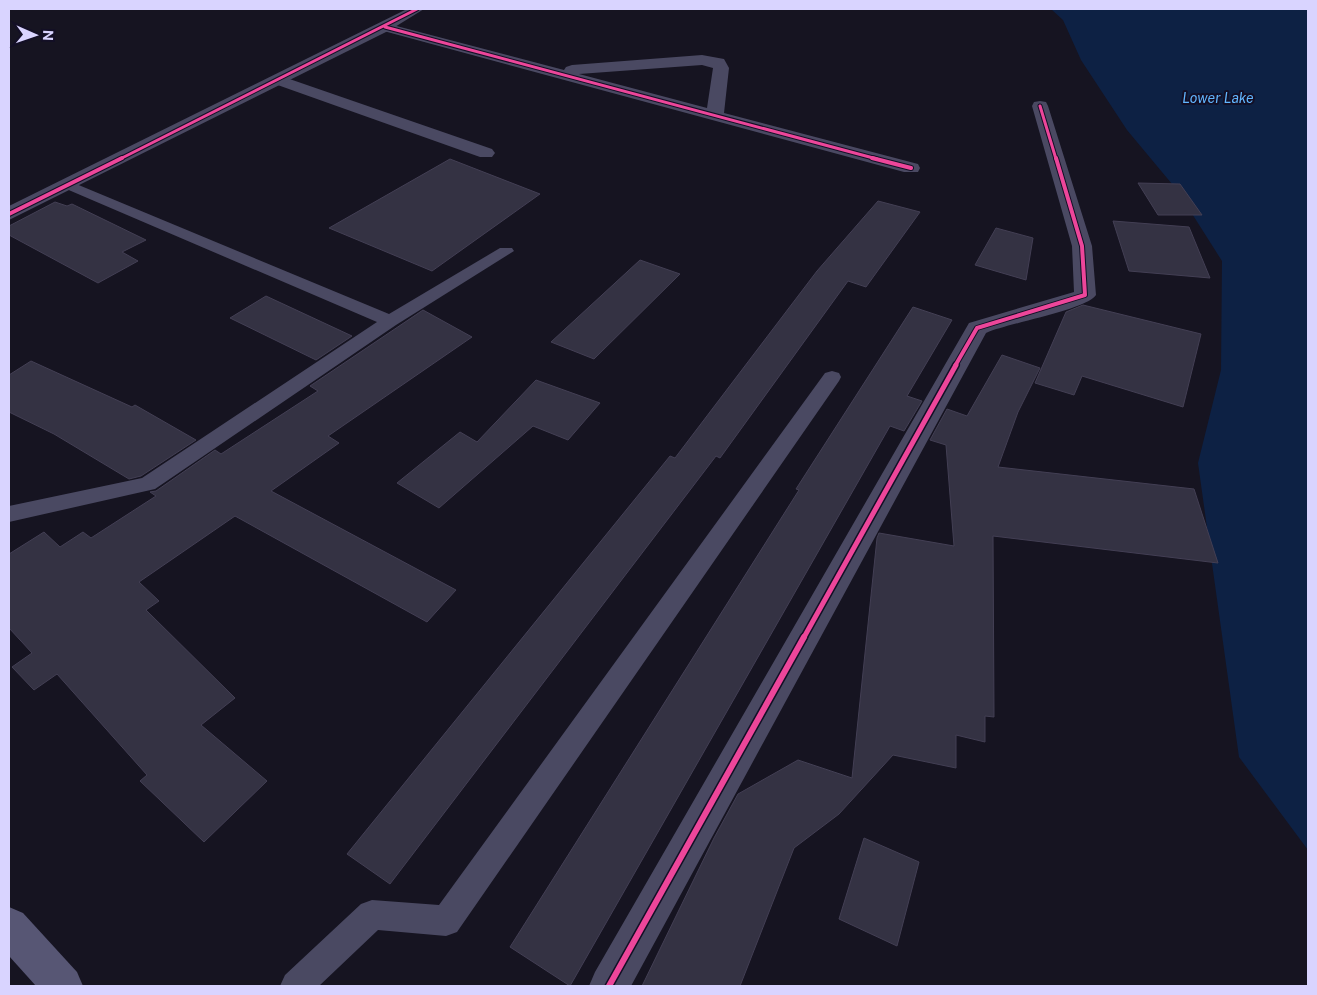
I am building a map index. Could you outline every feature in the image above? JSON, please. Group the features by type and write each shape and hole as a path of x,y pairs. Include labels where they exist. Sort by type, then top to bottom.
{"main road":[{"path":"9,927 63,986"}],"street":[{"path":"9,214 385,27 417,9"},
{"path":"385,27 911,168"},
{"path":"552,72 702,60 718,62 721,68 715,115"},
{"path":"278,80 486,153"},
{"path":"609,986 977,328 992,321 1072,302 1085,295 1082,246 1040,106"}],"lane":[{"path":"68,185 390,321"},
{"path":"9,514 148,484 390,321 506,251"},
{"path":"296,986 372,915 446,921 832,377"}],"water":[{"name":"Lower Lake","path":"1051,9 1308,9 1308,850 1239,757 1198,463 1221,370 1222,261 1177,190 1127,130 1081,60 1063,20"}],"building":[{"path":"450,159 540,194 432,271 329,228"},
{"path":"1138,183 1180,184 1202,215 1158,215"},
{"path":"878,201 920,212 866,287 848,281 720,458 716,456 390,884 347,854 670,456 675,458 817,271"},
{"path":"55,202 67,206 72,204 146,240 122,252 138,261 98,283 9,235 9,226"},
{"path":"1113,221 1189,227 1210,278 1129,271"},
{"path":"996,228 1033,238 1026,280 975,265"},
{"path":"640,260 680,274 594,359 551,342"},
{"path":"266,296 352,336 316,360 230,318"},
{"path":"1083,305 1201,334 1183,407 1082,376 1074,395 1035,383 1066,312"},
{"path":"913,307 952,320 907,396 922,401 904,431 890,426 570,986 510,947 799,490 796,489"},
{"path":"423,310 472,337 328,436 339,443 271,491 456,590 427,622 235,516 139,582 159,601 146,610 235,698 201,725 267,781 204,842 140,781 147,775 57,674 34,690 12,667 32,653 9,628 9,554 44,532 60,547 83,532 91,538 156,496 150,492 156,491 215,450 221,454 318,391 310,386"},
{"path":"1002,355 1040,368 1018,412 998,467 1194,489 1218,563 993,536 994,717 985,716 985,742 956,735 956,768 893,755 839,814 794,848 740,986 642,986 714,838 738,794 798,760 852,778 877,538 879,533 954,546 946,445 930,440 947,409 967,416"},
{"path":"31,361 132,407 135,405 196,440 141,476 129,479 54,434 9,412 9,375"},
{"path":"536,380 600,403 568,440 533,426 439,508 397,483 460,432 477,442"},
{"path":"864,838 919,862 897,946 839,919"}],"cycle path":[{"path":"9,214 385,27 417,9"},
{"path":"385,27 911,168"},
{"path":"609,986 977,328 1003,318 1059,305 1085,295 1082,246 1040,106"}]}
